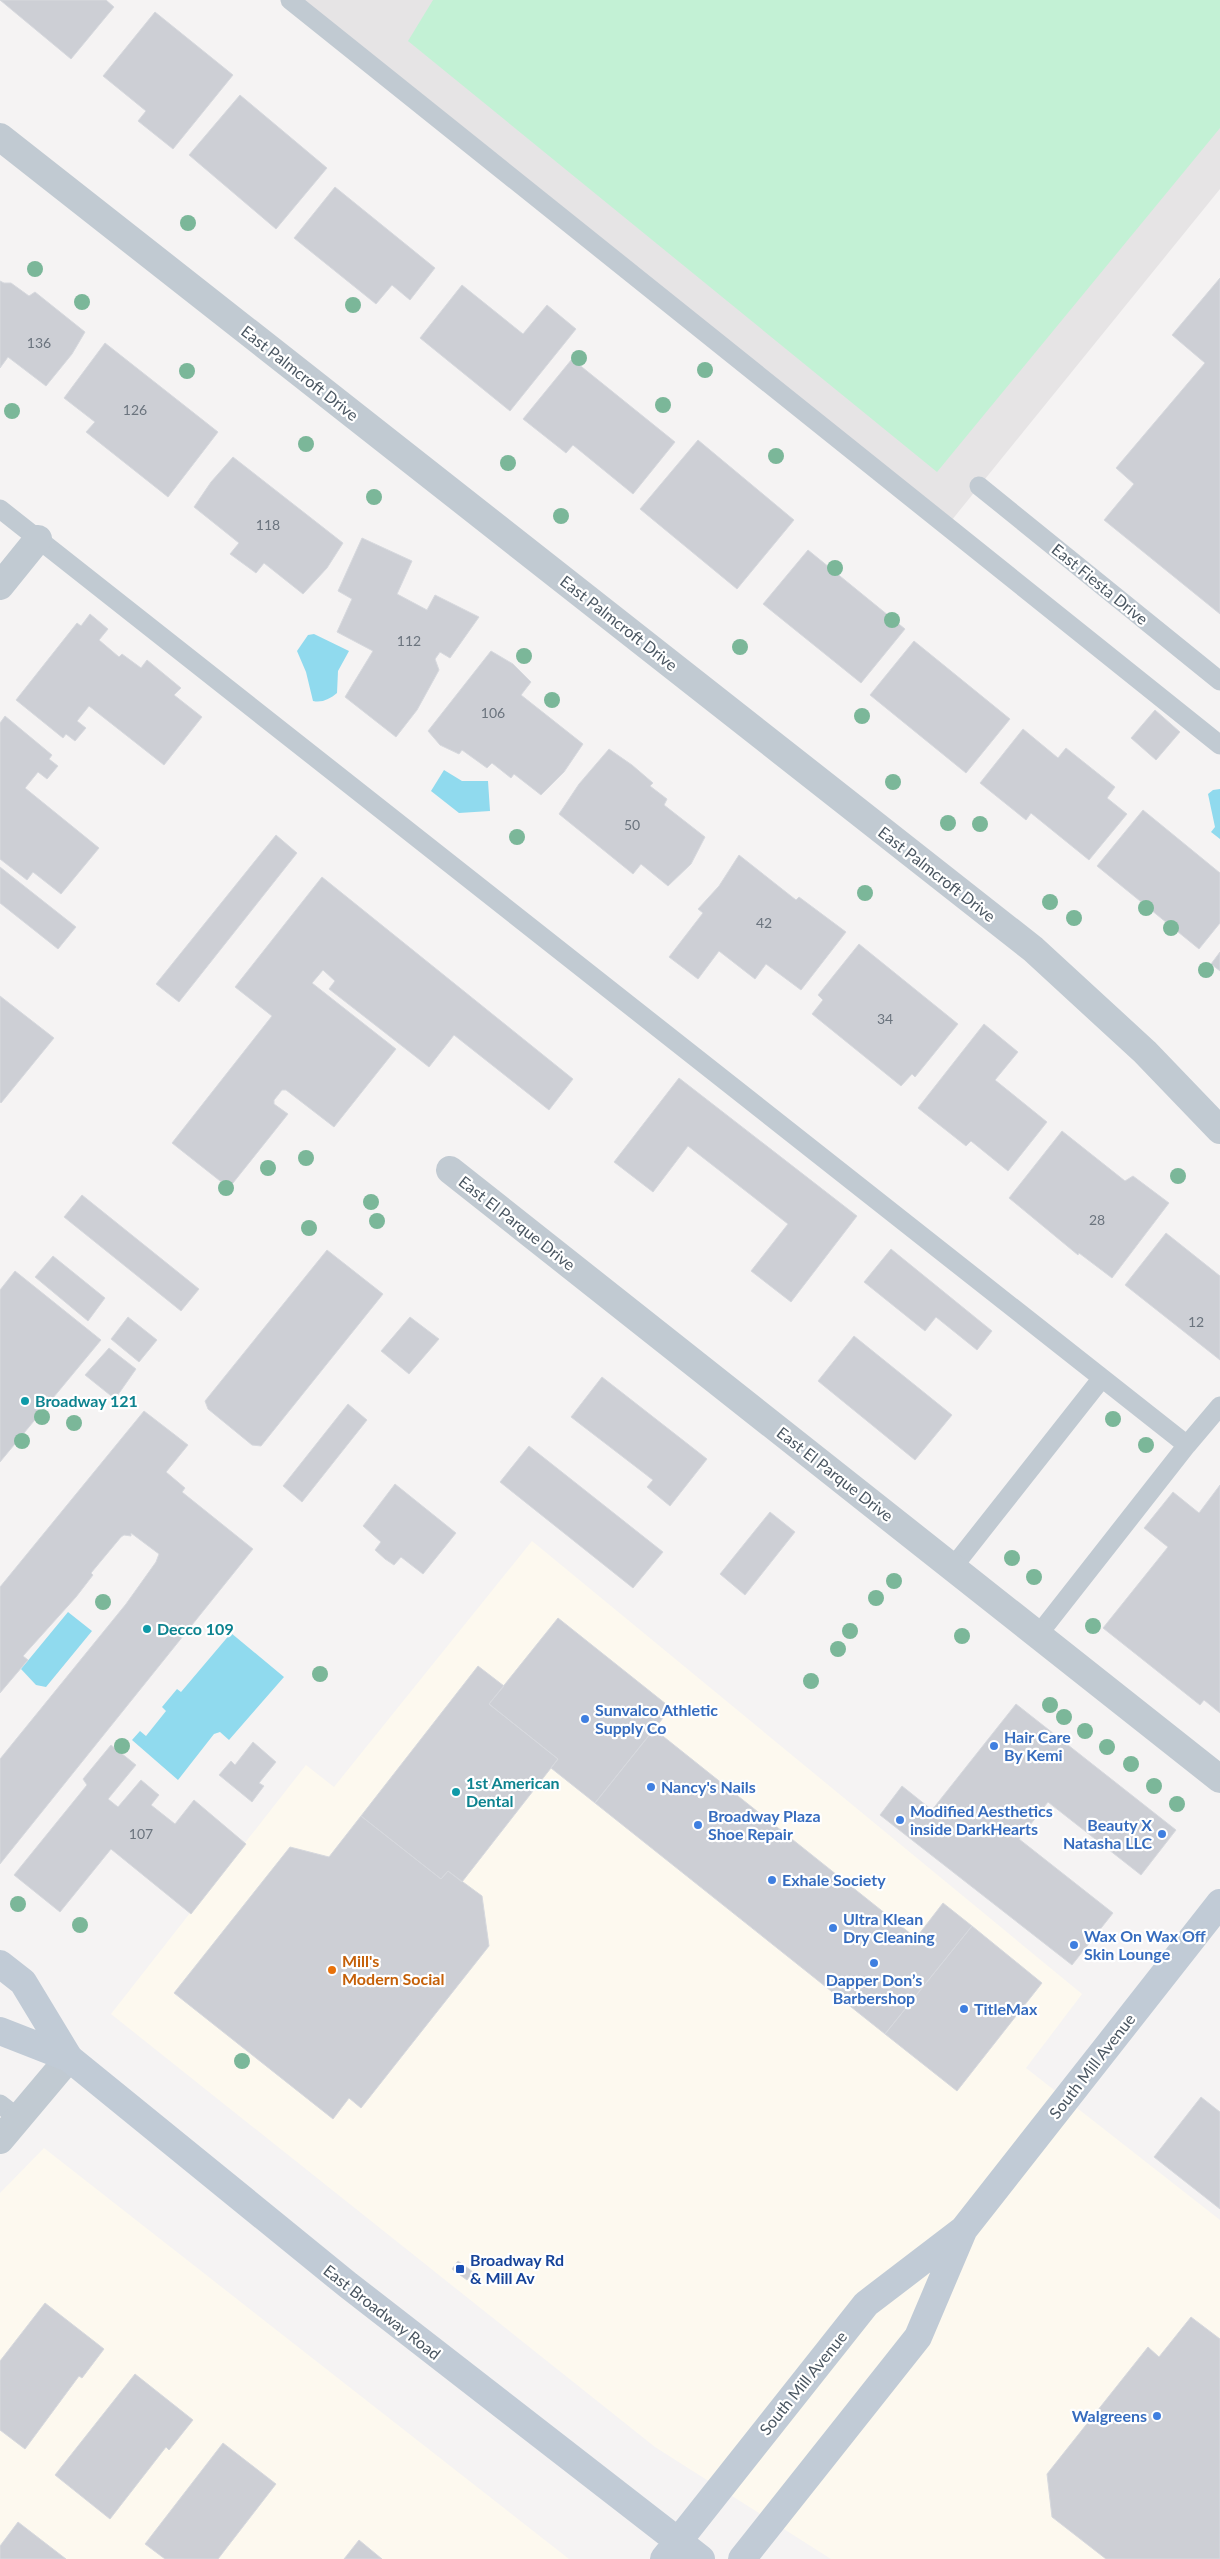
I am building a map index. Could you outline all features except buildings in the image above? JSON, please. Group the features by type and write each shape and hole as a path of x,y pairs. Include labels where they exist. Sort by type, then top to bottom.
{"main road":[{"name":"South Mill Avenue","path":"671,2550 866,2304 964,2228 1220,1903"},
{"name":"East Broadway Road","path":"0,1964 23,1982 69,2058"},
{"name":"East Broadway Road","path":"0,2032 69,2058 671,2550 701,2559"},
{"name":"South Mill Avenue","path":"742,2559 918,2337 964,2228"}],"street":[{"name":"East Palmcroft Drive","path":"0,137 1033,949 1145,1052 1220,1130"},
{"path":"0,586 38,539"},
{"name":"East El Parque Drive","path":"450,1170 1220,1779"},
{"path":"0,2140 9,2111 69,2058"}],"lane":[{"path":"290,0 1220,745"},
{"name":"East Fiesta Drive","path":"979,486 1220,681"},
{"path":"0,509 1187,1445"},
{"path":"953,1567 1102,1378"},
{"path":"1038,1635 1187,1445 1220,1406"}],"shaded area":[{"path":"290,0 1220,0 1220,189 947,526"},
{"path":"532,1541 1082,1994 1026,2068 1220,2220 1220,2559 831,2559 655,2447 111,2014 306,1765 334,1787"},
{"path":"44,2148 569,2559 0,2559 0,2193"}],"green space":[{"path":"433,0 1220,0 1220,128 937,472 408,41"}],"water":[{"path":"314,634 349,651 338,671 337,693 323,701 313,701 306,672 297,651 308,635"},
{"path":"444,770 462,781 488,781 490,811 459,813 431,791"},
{"path":"1220,789 1220,839 1211,832 1215,827 1208,794 1213,790"},
{"path":"68,1612 92,1631 46,1687 36,1685 21,1669"},
{"path":"231,1633 284,1677 229,1740 220,1732 214,1734 178,1780 132,1740 140,1731 146,1736 166,1711 162,1707 177,1689 181,1692"}],"place":[{"name":"Broadway 121","path":"25,1401"},
{"name":"Decco 109","path":"147,1629"},
{"name":"Sunvalco Athletic Supply Co","path":"585,1719"},
{"name":"Hair Care By Kemi","path":"994,1746"},
{"name":"Nancy's Nails","path":"651,1787"},
{"name":"1st American Dental","path":"456,1792"},
{"name":"Modified Aesthetics inside DarkHearts","path":"900,1820"},
{"name":"Broadway Plaza Shoe Repair","path":"698,1825"},
{"name":"Beauty X Natasha LLC","path":"1162,1834"},
{"name":"Exhale Society","path":"772,1880"},
{"name":"Ultra Klean Dry Cleaning","path":"833,1928"},
{"name":"Wax On Wax Off Skin Lounge","path":"1074,1945"},
{"name":"Dapper Don’s Barbershop","path":"874,1963"},
{"name":"Mill's Modern Social","path":"332,1970"},
{"name":"TitleMax","path":"964,2009"},
{"name":"Broadway Rd & Mill Av","path":"460,2269"},
{"name":"Walgreens","path":"1157,2416"}]}
